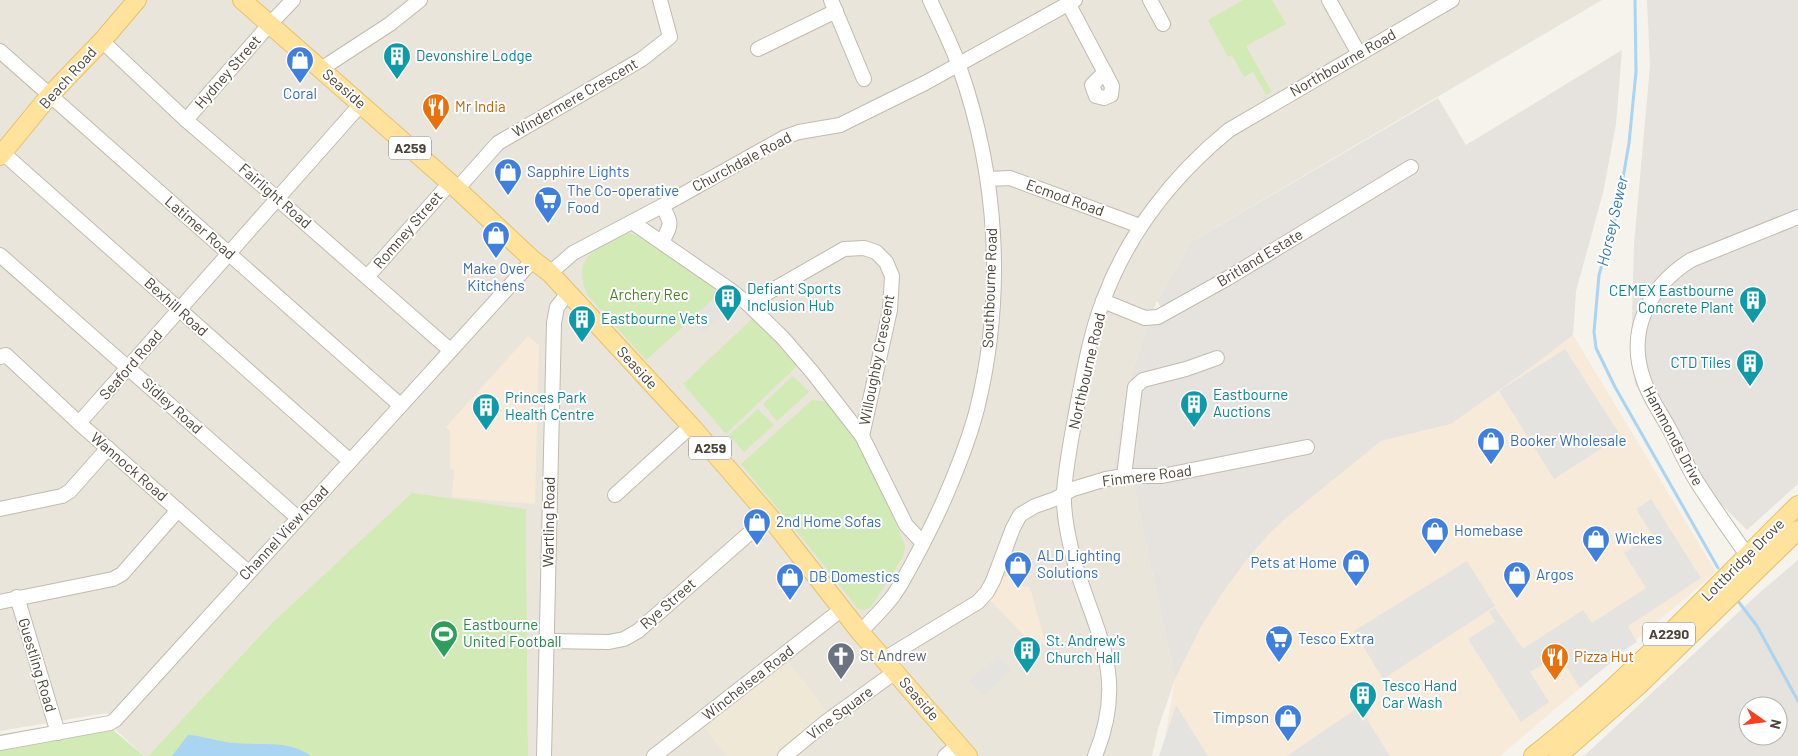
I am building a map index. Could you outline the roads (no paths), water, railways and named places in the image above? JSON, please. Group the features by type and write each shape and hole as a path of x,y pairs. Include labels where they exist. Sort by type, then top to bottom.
{"main road":[{"name":"Beach Road","path":"1,155 50,95 102,41 137,0"},
{"name":"Seaside","path":"242,0 453,186 533,260 550,273 691,426 769,516 957,752"},
{"name":"Lottbridge Drove","path":"1533,756 1652,652 1798,505"},
{"name":"Lottbridge Drove","path":"1558,756 1638,686 1798,530"}],"street":[{"name":"Hydney Street","path":"186,120 293,0"},
{"path":"320,69 390,24 420,0"},
{"name":"Windermere Crescent","path":"453,186 498,143 642,59 670,37 660,0"},
{"name":"Southbourne Road","path":"860,632 890,601 940,510 962,457 976,410 988,355 993,301 994,240 988,180 980,134 959,65 930,0"},
{"path":"1150,0 1163,24"},
{"path":"1329,0 1360,54"},
{"name":"Northbourne Road","path":"1096,756 1107,716 1109,695 1108,672 1099,634 1071,550 1065,515 1064,494 1084,370 1094,328 1114,274 1140,226 1208,147 1229,130 1452,0"},
{"path":"1072,2 1105,72"},
{"name":"Churchdale Road","path":"550,273 573,253 785,138 799,132 840,125 959,65 1072,2"},
{"path":"758,49 833,6 864,79"},
{"name":"Fairlight Road","path":"102,41 186,120 450,350"},
{"name":"Latimer Road","path":"0,51 400,405"},
{"name":"Seaford Road","path":"79,423 361,104"},
{"name":"Bexhill Road","path":"1,155 350,461"},
{"name":"Britland Estate","path":"1103,301 1145,318 1158,317 1228,278 1411,167"},
{"name":"Ecmod Road","path":"988,180 1010,178 1140,226"},
{"name":"Romney Street","path":"367,277 453,186"},
{"path":"662,206 670,218 671,226 662,242"},
{"name":"Hammonds Drive","path":"1747,555 1696,480 1649,393 1639,364 1639,330 1644,312 1652,297 1663,282 1678,268 1690,260 1798,217"},
{"name":"Willoughby Crescent","path":"632,222 729,289 748,304 783,338 862,436 906,525 923,544"},
{"name":"Willoughby Crescent","path":"748,304 844,249 864,248 876,252 886,262 892,276 890,310 862,436"},
{"name":"Sidley Road","path":"0,255 298,518"},
{"name":"Channel View Road","path":"0,743 110,723 115,720 533,260"},
{"name":"Wartling Road","path":"544,756 554,323 557,307 568,293"},
{"path":"1124,476 1135,387 1143,380 1186,369 1217,358"},
{"name":"Wannock Road","path":"6,359 248,572"},
{"path":"615,495 691,426"},
{"name":"Finmere Road","path":"889,666 978,602 987,592 993,581 1013,528 1020,515 1035,506 1055,499 1073,489 1106,479 1124,476 1162,476 1307,447"},
{"path":"0,509 62,496 70,491 108,448"},
{"path":"0,602 17,597 113,579 122,574 178,510"},
{"name":"Rye Street","path":"546,641 609,642 624,638 638,631 769,516"},
{"name":"Guestling Road","path":"17,597 58,732"},
{"name":"Winchelsea Road","path":"654,756 842,609"},
{"name":"Vine Square","path":"785,756 889,666"}],"water":[{"path":"188,735 245,744 284,745 293,747 311,756 172,756"}],"waterway":[{"name":"Horsey Sewer","path":"1635,0 1636,72 1629,143 1617,213 1599,275 1594,332 1596,348 1615,387 1718,568"},
{"name":"Horsey Sewer","path":"1738,601 1757,626 1798,701"}],"place":[{"name":"Devonshire Lodge","path":"397,80"},
{"name":"Coral","path":"300,84"},
{"name":"Mr India","path":"436,131"},
{"name":"Sapphire Lights","path":"508,196"},
{"name":"The Co-operative Food","path":"548,224"},
{"name":"Make Over Kitchens","path":"496,259"},
{"name":"Defiant Sports Inclusion Hub","path":"728,322"},
{"name":"CEMEX Eastbourne Concrete Plant","path":"1753,324"},
{"name":"Eastbourne Vets","path":"582,343"},
{"name":"CTD Tiles","path":"1750,387"},
{"name":"Eastbourne Auctions","path":"1194,428"},
{"name":"Princes Park Health Centre","path":"486,431"},
{"name":"Booker Wholesale","path":"1491,465"},
{"name":"2nd Home Sofas","path":"757,546"},
{"name":"Homebase","path":"1435,555"},
{"name":"Wickes","path":"1596,563"},
{"name":"Pets at Home","path":"1356,587"},
{"name":"ALD Lighting Solutions","path":"1018,589"},
{"name":"Argos","path":"1517,599"},
{"name":"DB Domestics","path":"790,601"},
{"name":"Eastbourne United Football","path":"444,658"},
{"name":"Tesco Extra","path":"1279,663"},
{"name":"St. Andrew's Church Hall","path":"1027,674"},
{"name":"St Andrew","path":"841,680"},
{"name":"Pizza Hut","path":"1555,681"},
{"name":"Tesco Hand Car Wash","path":"1363,719"},
{"name":"Timpson","path":"1288,742"}],"park label":[{"name":"Archery Rec","path":"649,295"}]}
